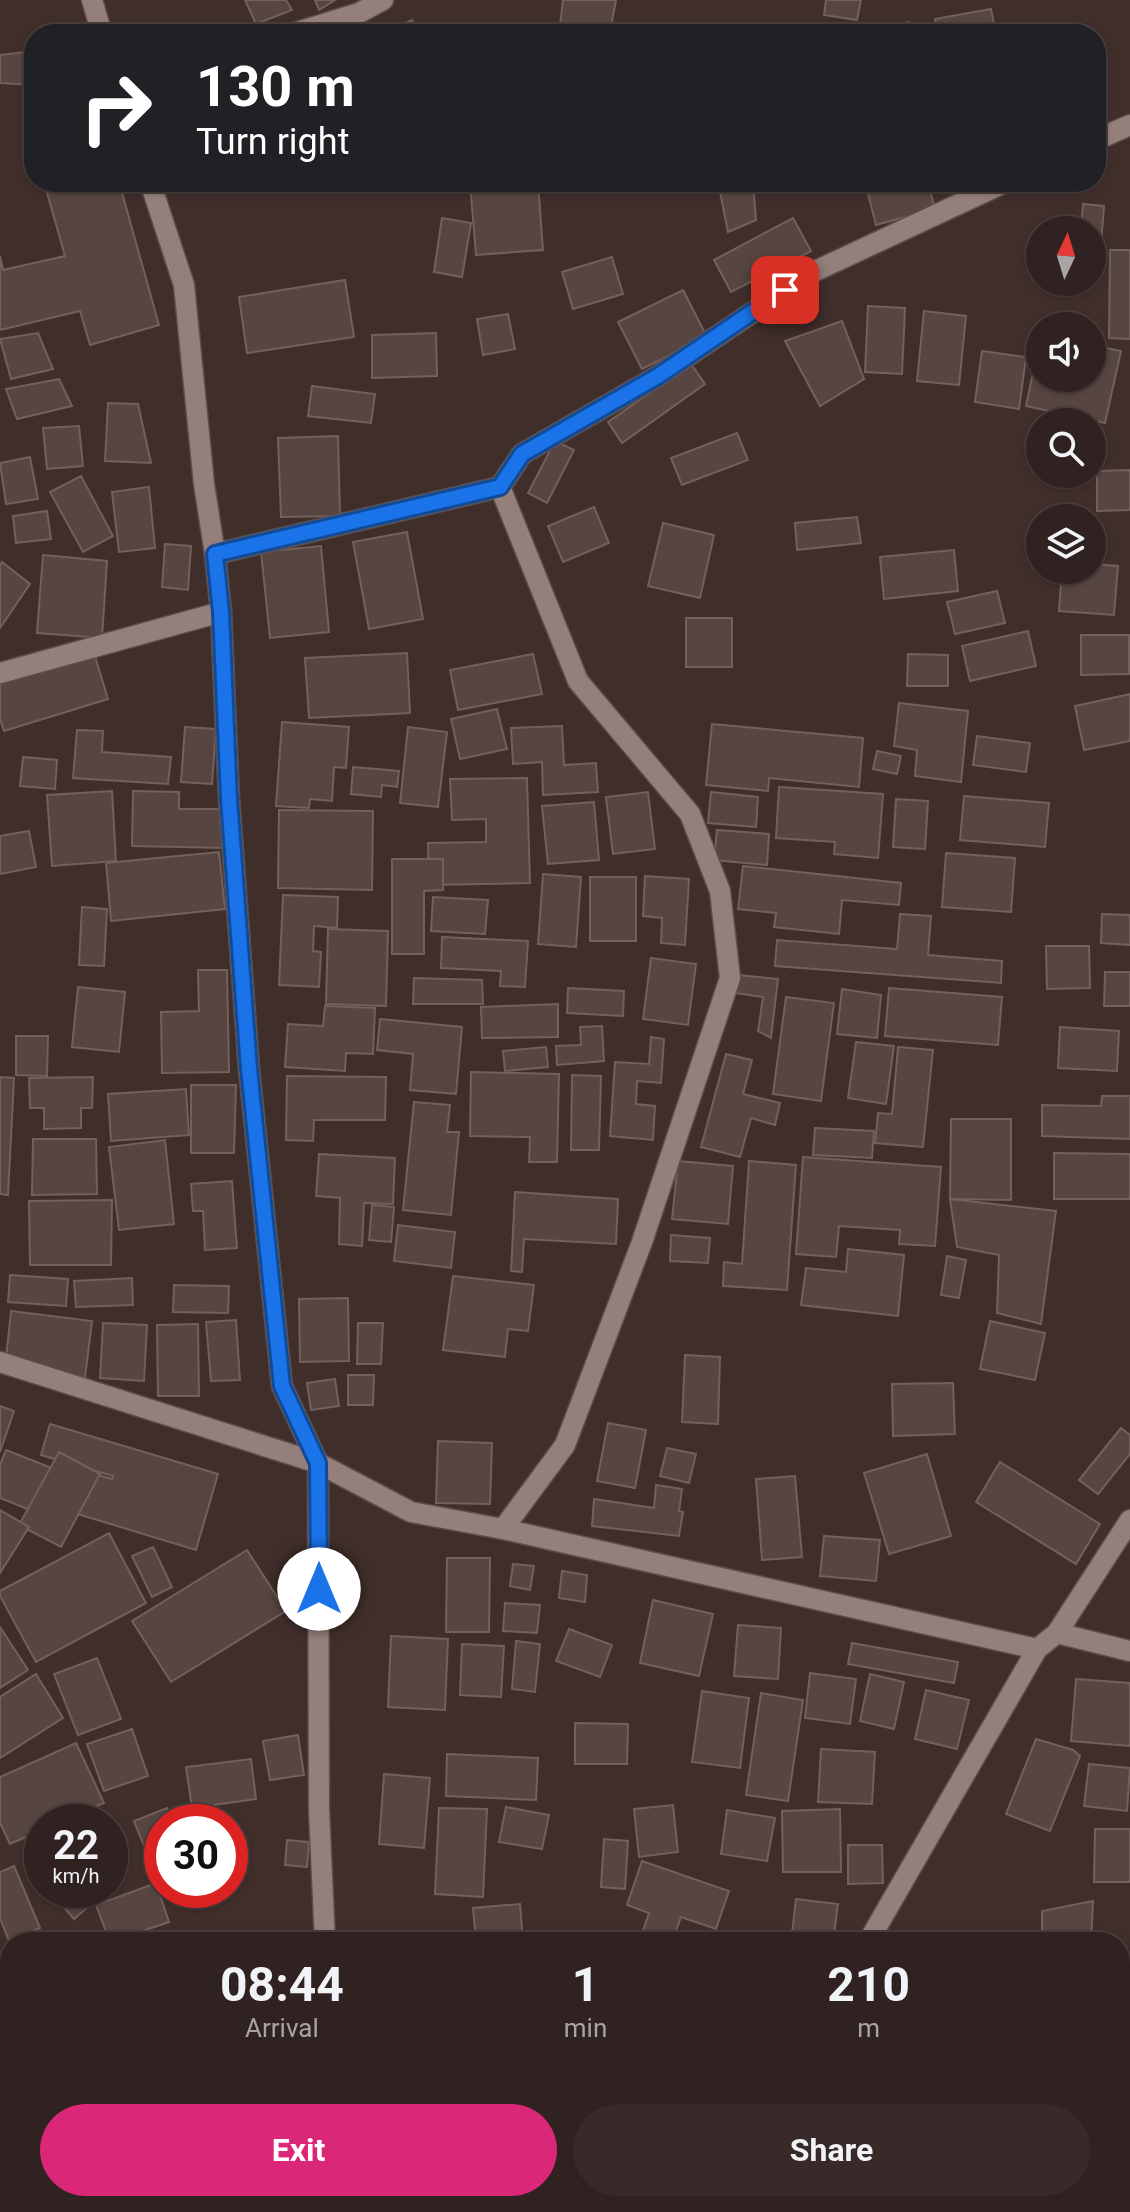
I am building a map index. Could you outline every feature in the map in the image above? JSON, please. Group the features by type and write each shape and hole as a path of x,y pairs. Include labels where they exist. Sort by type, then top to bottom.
{"street":[{"path":"92,0 99,24"},
{"path":"323,24 359,13 383,0"},
{"path":"1106,136 1130,125"},
{"path":"153,192 184,285 204,484 215,554 249,1069 282,1386 318,1463 319,1810 325,1932"},
{"path":"215,554 500,487 522,454 658,376 811,273 985,192"},
{"path":"500,487 578,681 690,814 720,891 730,978 642,1242 565,1445 503,1529"},
{"path":"0,673 221,612"},
{"path":"0,1362 318,1463 411,1512 503,1529 1037,1649"},
{"path":"874,1932 1037,1649 1057,1633 1130,1520"},
{"path":"1057,1633 1130,1651"}],"building":[{"path":"245,0 286,0 292,10 256,24"},
{"path":"315,0 335,0 319,10"},
{"path":"563,0 616,0 612,24 560,24"},
{"path":"826,0 861,0 857,20 824,15"},
{"path":"991,9 994,24 936,24 935,19"},
{"path":"24,52 24,84 0,83 0,55"},
{"path":"47,192 122,192 159,325 90,345 80,311 0,330 0,256 3,270 65,256"},
{"path":"471,192 539,192 543,250 476,255"},
{"path":"720,192 754,192 756,220 728,232"},
{"path":"868,192 931,192 935,209 876,225"},
{"path":"1083,204 1104,206 1103,216 1082,216"},
{"path":"442,218 471,223 462,277 434,272"},
{"path":"793,218 811,251 731,292 714,260"},
{"path":"1110,250 1130,250 1130,339 1109,338"},
{"path":"612,257 623,294 573,309 562,272"},
{"path":"345,280 354,337 247,353 239,297"},
{"path":"683,290 707,337 642,369 618,322"},
{"path":"868,306 905,308 902,374 865,372"},
{"path":"924,311 966,316 959,385 917,381"},
{"path":"508,314 515,349 483,355 477,319"},
{"path":"842,321 864,379 820,406 785,341"},
{"path":"38,333 53,369 11,379 0,339"},
{"path":"436,333 437,376 372,378 372,335"},
{"path":"1106,348 1121,351 1106,418 1106,408 1026,406 1029,392 1106,392"},
{"path":"982,351 1026,357 1019,409 975,402"},
{"path":"691,364 705,384 622,443 608,422"},
{"path":"59,379 72,406 17,419 6,389"},
{"path":"312,386 375,394 371,423 308,416"},
{"path":"108,403 138,404 151,463 105,461"},
{"path":"79,426 83,466 47,469 43,428"},
{"path":"737,433 748,460 682,485 671,458"},
{"path":"338,436 340,516 281,517 278,438"},
{"path":"555,441 574,450 547,503 528,493"},
{"path":"30,457 38,499 6,504 0,463"},
{"path":"1130,470 1130,510 1106,511 1106,504 1097,504 1097,488 1106,488 1106,471"},
{"path":"81,476 113,536 83,552 50,492"},
{"path":"149,487 155,548 119,552 112,492"},
{"path":"594,507 609,543 563,562 548,526"},
{"path":"47,511 51,539 16,543 13,516"},
{"path":"857,517 861,543 797,550 795,523"},
{"path":"663,523 714,535 700,598 648,586"},
{"path":"407,532 423,619 369,629 353,542"},
{"path":"165,544 191,546 188,590 162,587"},
{"path":"321,546 329,632 270,638 261,552"},
{"path":"954,550 958,591 884,599 880,557"},
{"path":"43,555 107,561 102,638 37,633"},
{"path":"2,562 30,584 0,628 0,565"},
{"path":"1106,565 1118,566 1114,615 1059,611 1061,584 1106,584"},
{"path":"997,591 1005,623 955,634 947,602"},
{"path":"686,618 732,618 732,667 686,667"},
{"path":"1028,631 1036,666 970,681 962,646"},
{"path":"1081,635 1129,635 1129,674 1081,675"},
{"path":"94,653 108,699 4,731 0,719 0,683"},
{"path":"407,653 410,713 309,718 305,658"},
{"path":"533,654 542,694 458,710 450,670"},
{"path":"908,654 948,655 948,686 907,686"},
{"path":"1130,694 1130,741 1084,750 1075,706"},
{"path":"899,703 968,711 961,782 915,776 917,750 894,746"},
{"path":"497,709 507,749 460,759 451,719"},
{"path":"282,722 349,727 346,768 334,767 332,801 310,799 309,808 276,806"},
{"path":"712,724 863,738 859,787 769,778 768,791 706,785"},
{"path":"562,726 564,765 596,763 598,792 543,795 542,762 513,764 511,728"},
{"path":"185,727 216,729 212,784 181,782"},
{"path":"408,727 447,732 438,807 400,803"},
{"path":"77,730 103,731 102,752 171,757 168,784 73,778"},
{"path":"977,736 1030,743 1026,772 973,765"},
{"path":"877,751 901,756 897,774 873,769"},
{"path":"23,757 57,760 55,789 20,786"},
{"path":"353,767 399,771 397,787 382,785 381,797 351,794"},
{"path":"527,778 530,883 429,885 428,843 486,842 486,819 452,820 450,779"},
{"path":"779,787 883,794 878,858 834,854 835,842 776,838"},
{"path":"112,791 116,861 52,866 47,795"},
{"path":"133,791 179,792 179,809 228,809 227,848 132,846"},
{"path":"648,792 655,849 613,854 606,797"},
{"path":"711,792 758,797 756,827 708,823"},
{"path":"964,796 1049,803 1045,847 960,840"},
{"path":"896,799 928,801 925,849 893,847"},
{"path":"594,802 599,860 548,864 542,806"},
{"path":"279,810 373,811 372,890 278,888"},
{"path":"717,830 769,834 767,865 714,860"},
{"path":"29,831 36,867 0,874 0,836"},
{"path":"219,852 225,909 111,921 106,863"},
{"path":"946,853 1015,858 1011,912 942,907"},
{"path":"392,859 443,859 443,890 424,891 424,954 392,954"},
{"path":"743,866 901,883 899,905 842,900 839,934 774,927 776,913 738,909"},
{"path":"543,874 581,877 576,947 538,944"},
{"path":"645,876 689,879 685,945 661,943 662,918 643,916"},
{"path":"590,877 636,877 636,941 590,941"},
{"path":"283,895 338,897 337,928 314,926 313,951 321,952 319,987 279,985"},
{"path":"433,897 488,900 485,934 431,931"},
{"path":"82,907 107,909 104,966 79,965"},
{"path":"900,914 931,916 928,955 1002,961 1001,983 775,966 777,940 897,949"},
{"path":"1102,914 1130,915 1130,945 1101,943"},
{"path":"328,929 388,931 386,1006 326,1004"},
{"path":"442,937 528,941 525,987 500,986 501,971 441,968"},
{"path":"1046,946 1089,946 1090,988 1047,989"},
{"path":"651,958 696,964 688,1025 643,1019"},
{"path":"198,970 227,970 229,1072 162,1073 161,1012 199,1011"},
{"path":"1105,972 1130,972 1130,1006 1104,1006"},
{"path":"738,975 778,979 771,1038 758,1031 763,997 735,993"},
{"path":"414,978 482,980 483,1004 413,1004"},
{"path":"78,987 125,992 119,1052 72,1047"},
{"path":"568,988 624,991 623,1016 567,1013"},
{"path":"889,988 1002,997 998,1045 885,1036"},
{"path":"842,989 881,995 877,1038 837,1034"},
{"path":"786,997 834,1003 821,1101 773,1094"},
{"path":"558,1004 558,1037 482,1038 481,1007"},
{"path":"325,1006 375,1008 373,1054 346,1053 345,1071 285,1067 288,1024 323,1026"},
{"path":"380,1019 462,1027 456,1094 410,1090 413,1054 377,1050"},
{"path":"602,1026 604,1061 557,1065 556,1046 581,1045 580,1027"},
{"path":"1060,1027 1119,1031 1117,1071 1058,1068"},
{"path":"16,1036 48,1036 47,1076 16,1075"},
{"path":"651,1037 664,1039 661,1083 637,1081 636,1104 655,1106 653,1140 610,1136 615,1062 649,1064"},
{"path":"856,1042 894,1046 886,1104 848,1098"},
{"path":"546,1047 548,1067 505,1071 503,1051"},
{"path":"898,1047 933,1050 923,1147 875,1143 878,1113 892,1114"},
{"path":"726,1054 752,1060 743,1094 780,1103 775,1125 751,1118 740,1157 701,1147"},
{"path":"471,1072 559,1074 557,1162 529,1162 530,1137 470,1136"},
{"path":"572,1075 601,1076 599,1150 571,1150"},
{"path":"287,1076 386,1077 385,1120 314,1120 313,1141 286,1140"},
{"path":"0,1077 14,1078 8,1195 0,1194"},
{"path":"93,1077 92,1108 81,1108 81,1128 44,1129 44,1108 30,1108 29,1078"},
{"path":"191,1085 236,1085 234,1153 191,1153"},
{"path":"186,1089 189,1135 111,1141 108,1094"},
{"path":"1102,1096 1130,1096 1130,1139 1042,1136 1042,1105 1101,1106"},
{"path":"414,1102 450,1105 447,1132 459,1132 451,1215 403,1210"},
{"path":"951,1119 1011,1119 1011,1200 950,1199"},
{"path":"815,1128 874,1131 872,1158 813,1155"},
{"path":"33,1139 96,1139 97,1194 32,1195"},
{"path":"165,1140 174,1224 119,1230 109,1147"},
{"path":"1054,1153 1130,1154 1130,1199 1054,1199"},
{"path":"319,1154 395,1158 393,1204 364,1203 362,1246 339,1244 340,1198 316,1196"},
{"path":"803,1157 941,1167 935,1246 899,1244 900,1230 839,1226 836,1257 796,1254"},
{"path":"678,1161 733,1166 728,1224 672,1219"},
{"path":"749,1161 796,1165 787,1290 723,1286 724,1262 742,1264"},
{"path":"232,1181 237,1248 205,1250 203,1211 193,1211 191,1184"},
{"path":"515,1192 618,1199 616,1244 524,1239 522,1272 511,1271"},
{"path":"950,1199 1056,1211 1041,1324 997,1313 999,1255 957,1247"},
{"path":"112,1200 111,1265 30,1265 29,1201"},
{"path":"372,1205 394,1207 391,1242 369,1240"},
{"path":"398,1225 455,1232 451,1268 394,1261"},
{"path":"671,1235 710,1238 708,1263 670,1261"},
{"path":"848,1249 904,1255 898,1316 801,1305 806,1268 846,1272"},
{"path":"947,1256 966,1260 959,1298 941,1295"},
{"path":"10,1275 68,1279 66,1306 8,1302"},
{"path":"453,1276 534,1285 528,1331 508,1329 505,1357 443,1350"},
{"path":"132,1278 133,1305 76,1307 74,1281"},
{"path":"174,1285 229,1286 228,1313 173,1312"},
{"path":"348,1298 349,1361 300,1362 299,1299"},
{"path":"11,1311 92,1321 85,1378 5,1368"},
{"path":"236,1320 240,1380 211,1381 206,1322"},
{"path":"990,1321 1045,1333 1035,1380 980,1369"},
{"path":"103,1323 147,1325 144,1381 100,1378"},
{"path":"358,1323 383,1323 381,1364 357,1364"},
{"path":"198,1324 199,1396 158,1396 157,1325"},
{"path":"685,1355 720,1357 718,1424 682,1422"},
{"path":"348,1375 374,1375 373,1405 348,1405"},
{"path":"335,1379 339,1406 311,1410 307,1383"},
{"path":"953,1383 955,1434 893,1436 892,1384"},
{"path":"0,1406 14,1411 0,1452"},
{"path":"608,1423 646,1430 635,1488 597,1481"},
{"path":"50,1424 218,1474 196,1550 48,1505 59,1464 112,1479 113,1476 41,1455"},
{"path":"1121,1428 1130,1435 1130,1454 1098,1494 1079,1480"},
{"path":"438,1441 492,1443 490,1504 436,1503"},
{"path":"667,1448 696,1454 689,1483 660,1476"},
{"path":"6,1450 57,1470 40,1514 0,1498 0,1465"},
{"path":"59,1452 100,1474 61,1547 19,1525"},
{"path":"927,1454 951,1536 889,1554 864,1473"},
{"path":"1000,1462 1100,1524 1076,1564 976,1502"},
{"path":"795,1476 802,1557 762,1560 756,1479"},
{"path":"656,1485 682,1489 679,1511 683,1512 679,1536 592,1526 594,1499 654,1508"},
{"path":"0,1510 29,1527 0,1573"},
{"path":"109,1533 146,1603 36,1662 0,1591"},
{"path":"824,1536 880,1540 876,1581 820,1576"},
{"path":"153,1547 172,1587 152,1597 132,1556"},
{"path":"247,1550 286,1611 171,1682 132,1621"},
{"path":"447,1558 490,1558 489,1632 446,1632"},
{"path":"513,1564 534,1566 530,1590 510,1586"},
{"path":"562,1571 587,1575 585,1602 559,1598"},
{"path":"653,1600 713,1614 699,1676 640,1663"},
{"path":"505,1603 540,1605 537,1633 503,1631"},
{"path":"738,1625 781,1628 778,1679 734,1676"},
{"path":"0,1627 28,1670 0,1688"},
{"path":"569,1629 612,1645 600,1677 556,1661"},
{"path":"391,1636 448,1639 445,1710 388,1707"},
{"path":"516,1641 540,1644 535,1692 512,1689"},
{"path":"852,1643 958,1662 954,1683 848,1664"},
{"path":"462,1644 504,1646 501,1697 460,1695"},
{"path":"97,1658 121,1719 78,1735 54,1674"},
{"path":"810,1673 856,1679 850,1724 805,1718"},
{"path":"36,1674 63,1718 0,1758 0,1697"},
{"path":"870,1674 904,1682 894,1729 860,1721"},
{"path":"1076,1679 1130,1683 1130,1746 1071,1741"},
{"path":"926,1690 969,1700 957,1749 915,1739"},
{"path":"702,1691 749,1698 740,1768 692,1762"},
{"path":"761,1693 803,1700 788,1801 746,1795"},
{"path":"575,1723 628,1724 627,1764 575,1764"},
{"path":"132,1729 148,1776 104,1791 87,1744"},
{"path":"298,1735 304,1775 270,1780 263,1741"},
{"path":"1036,1739 1073,1750 1080,1756 1050,1831 1006,1814"},
{"path":"76,1743 104,1803 24,1804 24,1838 10,1844 0,1823 0,1777"},
{"path":"821,1749 875,1752 872,1804 818,1802"},
{"path":"447,1754 538,1758 536,1800 446,1796"},
{"path":"251,1759 256,1799 191,1804 186,1767"},
{"path":"1089,1764 1130,1768 1127,1811 1084,1806"},
{"path":"384,1774 430,1778 424,1848 379,1844"},
{"path":"673,1805 678,1852 639,1857 634,1809"},
{"path":"506,1807 549,1815 542,1849 499,1842"},
{"path":"439,1808 487,1809 483,1897 435,1894"},
{"path":"840,1809 841,1872 783,1872 782,1811"},
{"path":"727,1810 775,1818 767,1861 721,1854"},
{"path":"144,1817 144,1846 134,1821"},
{"path":"1095,1829 1130,1829 1130,1882 1094,1882"},
{"path":"604,1839 628,1841 625,1889 601,1887"},
{"path":"287,1840 309,1842 307,1867 285,1865"},
{"path":"848,1845 882,1845 883,1883 848,1884"},
{"path":"642,1861 729,1891 716,1929 681,1917 676,1932 642,1932 649,1913 627,1905"},
{"path":"14,1866 24,1890 24,1908 32,1908 40,1928 30,1932 5,1932 0,1918 0,1872"},
{"path":"144,1887 144,1908 164,1908 169,1922 140,1932 106,1932 97,1908 128,1908 128,1893"},
{"path":"796,1899 838,1904 834,1932 792,1932"},
{"path":"1093,1901 1091,1932 1042,1932 1042,1911"},
{"path":"520,1904 522,1932 475,1932 473,1908"},
{"path":"65,1908 87,1908 74,1919"}],"route":[{"path":"319,1589 318,1463 282,1386 249,1069 215,554 500,487 522,454 658,376 785,290"}]}
